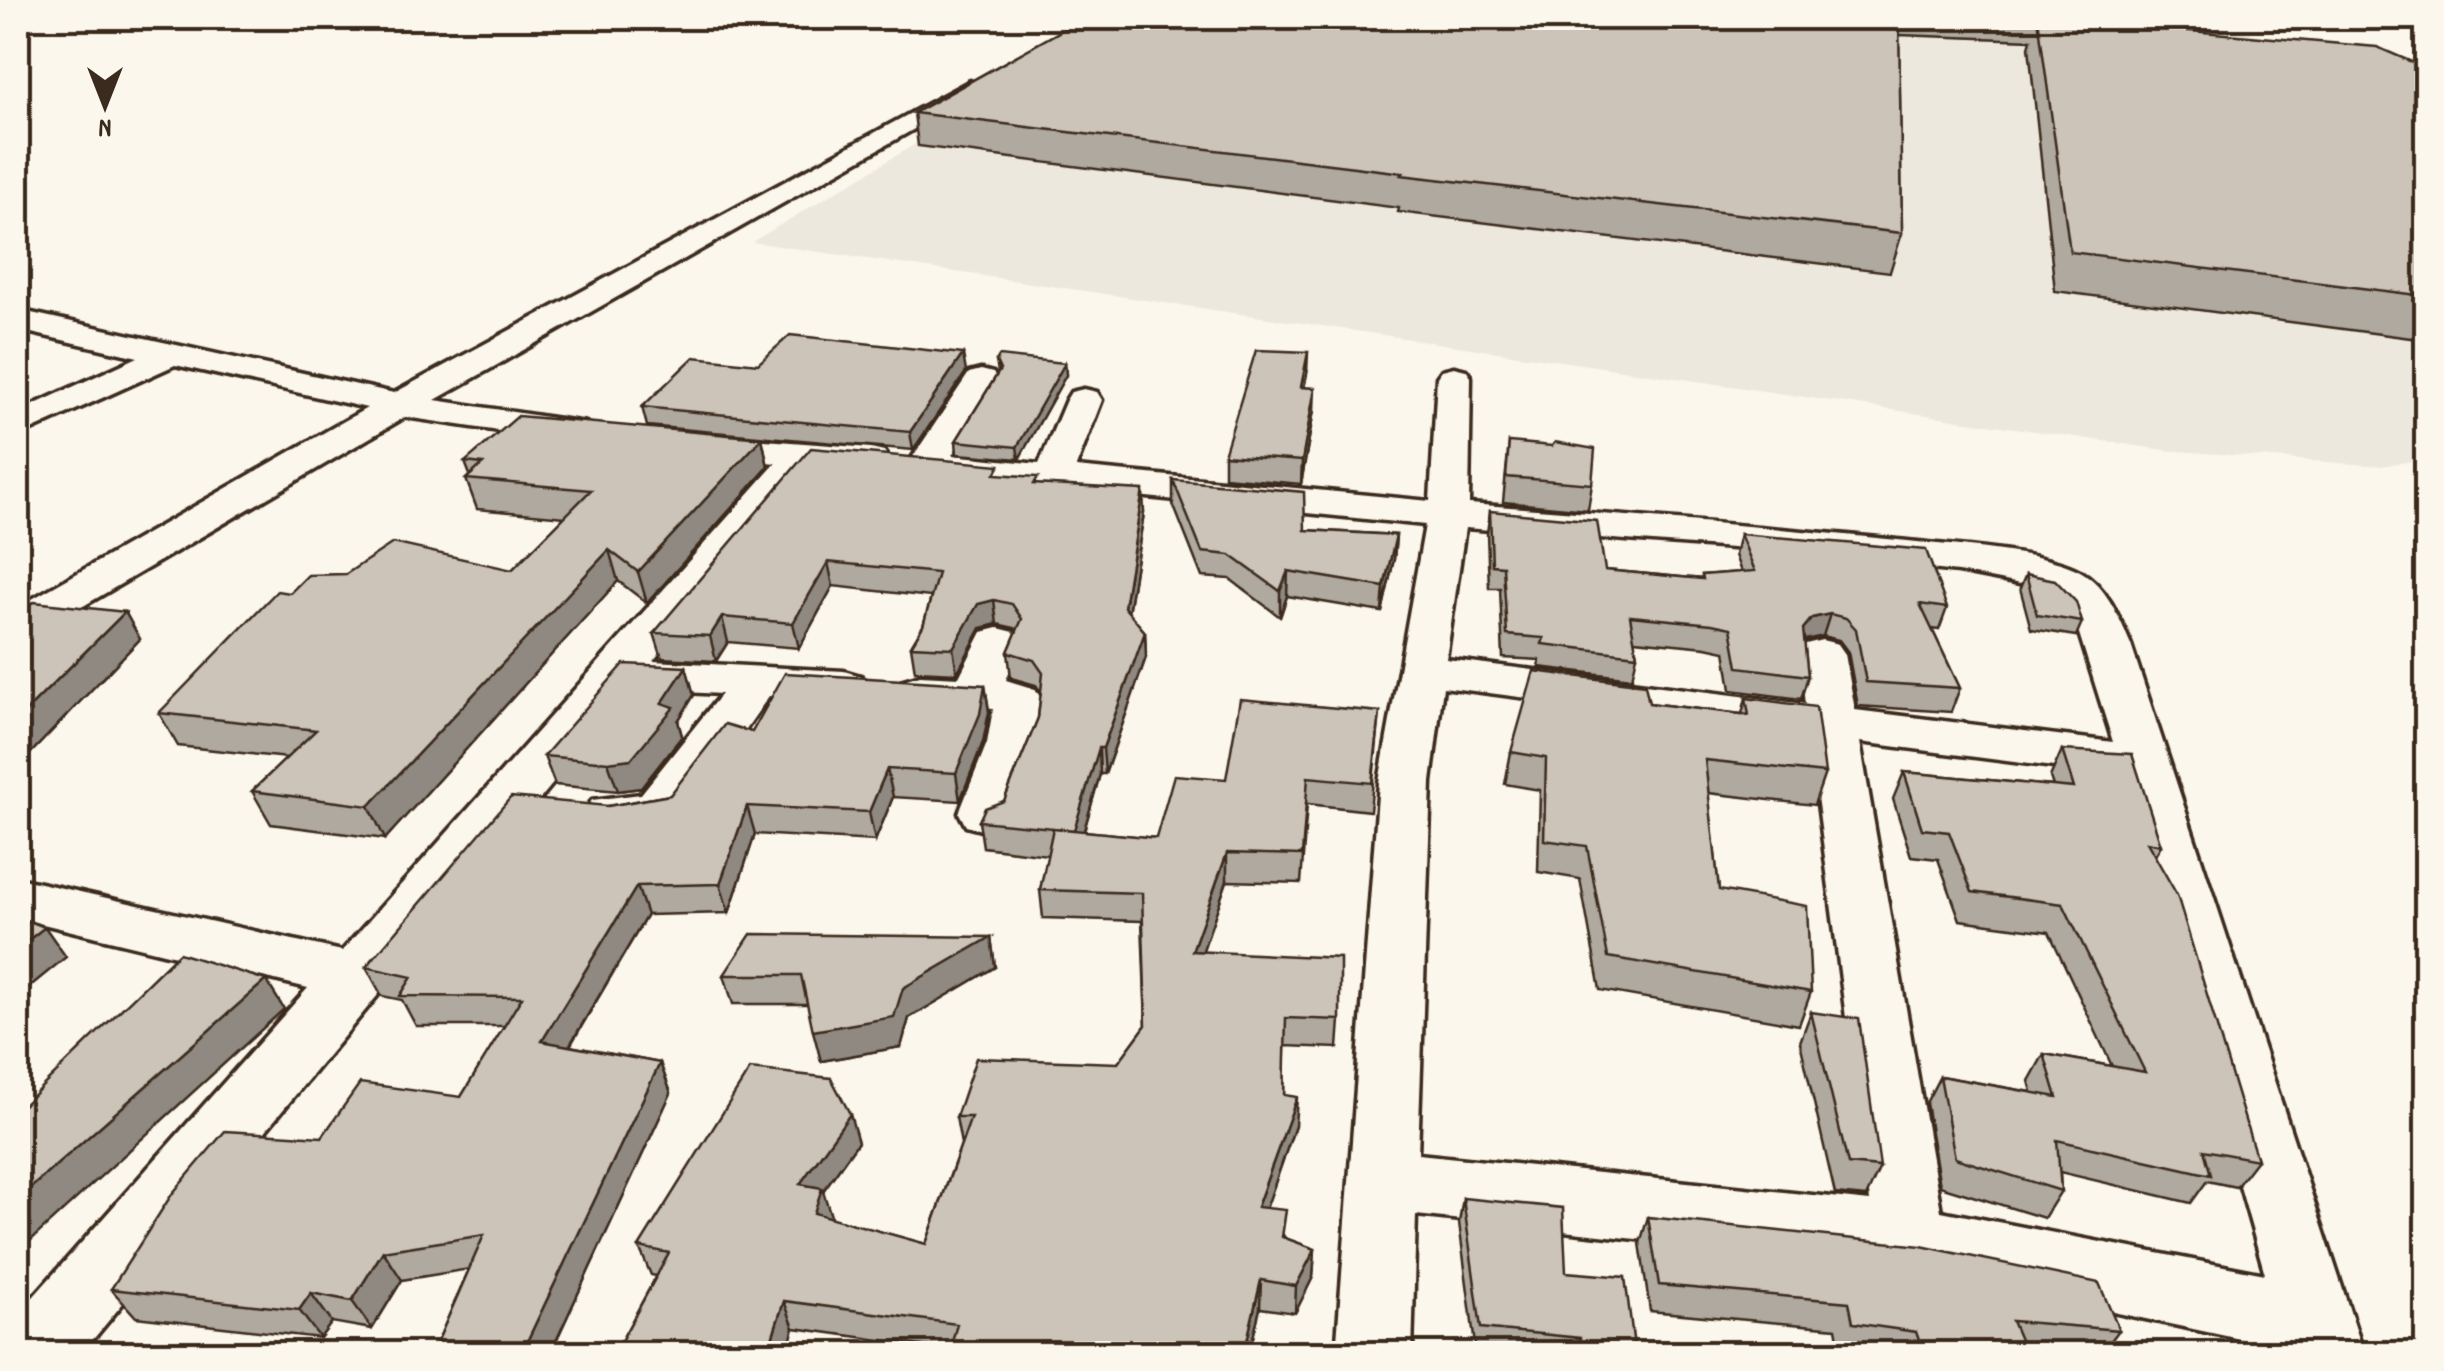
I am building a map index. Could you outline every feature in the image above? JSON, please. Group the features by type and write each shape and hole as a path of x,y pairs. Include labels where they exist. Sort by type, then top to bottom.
{"main road":[{"path":"2418,18 2426,19"}],"street":[{"path":"18,625 399,405 998,73"},
{"path":"18,320 399,405 604,436"},
{"path":"18,425 168,355"},
{"path":"1374,1354 1405,782 1442,538 1449,516 1454,377"},
{"path":"927,464 981,380"},
{"path":"1054,476 1084,400"},
{"path":"659,442 927,464 1449,516 1746,537 1958,559 2038,572 2066,582 2094,610 2320,1336"},
{"path":"32,1354 352,976 804,455"},
{"path":"976,694 998,642"},
{"path":"1822,654 1910,1237"},
{"path":"1424,670 2142,762"},
{"path":"616,673 1009,695 1018,700 1012,743 986,812"},
{"path":"503,802 618,813 658,807 756,681"},
{"path":"25,908 352,976"},
{"path":"1384,1182 1910,1237 2320,1336"}],"shaded area":[{"path":"1126,18 2179,18 2426,71 2426,459 2381,466 2164,450 752,242"}],"building":[{"path":"1084,18 1899,18 1902,233 914,113"},
{"path":"2038,18 2377,47 2426,68 2426,296 2070,252"},
{"path":"790,335 963,354 910,432 642,407 694,357 758,364"},
{"path":"1256,350 1308,352 1301,387 1315,388 1302,461 1224,455"},
{"path":"999,356 1065,363 1017,447 956,441 1000,370 996,361"},
{"path":"518,416 762,438 638,572 609,550 369,806 252,791 316,730 159,713 277,591 290,593 308,575 346,574 393,543 512,570 591,490 466,479 483,464 465,462"},
{"path":"1509,442 1552,446 1555,442 1595,449 1592,484 1506,477"},
{"path":"811,448 1000,465 995,474 1038,477 1034,484 1143,490 1124,607 1145,632 1103,748 1099,748 1074,830 979,821 985,808 1004,801 1038,718 1043,673 1034,660 1008,652 1022,619 1012,604 994,600 978,604 953,648 911,646 923,626 938,573 828,562 793,623 722,617 710,636 654,633"},
{"path":"1173,480 1304,492 1305,530 1396,535 1384,587 1288,571 1280,591 1230,555 1202,552"},
{"path":"1490,511 1597,521 1605,570 1703,579 1702,575 1755,571 1740,534 1926,550 1947,608 1920,604 1960,688 1866,682 1856,629 1846,618 1830,614 1812,618 1803,629 1808,676 1738,667 1731,628 1712,624 1630,616 1637,655 1542,644 1544,638 1507,635 1503,566 1492,565"},
{"path":"2026,574 2055,580 2076,602 2082,622 2037,615"},
{"path":"34,602 125,612 18,719 18,609"},
{"path":"624,664 686,667 662,703 674,707 631,759 608,762 544,756"},
{"path":"1534,671 1645,685 1649,703 1749,715 1746,698 1816,707 1825,773 1705,760 1719,890 1807,906 1811,992 1608,957 1587,846 1544,840 1546,758 1511,752"},
{"path":"785,673 985,685 980,714 956,773 887,769 869,812 747,806 720,884 637,886 542,1041 660,1063 521,1354 433,1352 484,1235 383,1251 352,1301 311,1293 299,1310 111,1289 172,1194 225,1131 322,1137 360,1083 461,1097 522,997 400,996 412,977 366,967 511,797 608,806 670,795 725,724 752,732"},
{"path":"1240,699 1380,712 1372,783 1308,777 1302,855 1227,853 1192,951 1340,958 1340,1020 1286,1018 1284,1095 1297,1097 1257,1207 1286,1210 1282,1237 1315,1249 1296,1286 1261,1280 1244,1354 1004,1354 951,1346 957,1324 784,1301 767,1354 614,1354 669,1253 639,1247 750,1069 831,1078 850,1114 800,1184 822,1188 814,1213 926,1244 971,1117 956,1117 976,1058 1118,1063 1146,1025 1142,893 1040,890 1053,828 1156,838 1174,775 1226,779"},
{"path":"2062,750 2132,754 2161,845 2147,842 2177,895 2257,1160 2204,1150 2211,1175 2057,1140 2061,1191 1955,1158 1940,1076 2057,1097 2044,1054 2145,1072 2063,904 1972,892 1949,832 1922,829 1904,772 2074,788"},
{"path":"18,917 45,927 18,948"},
{"path":"751,934 991,937 903,988 894,1017 813,1031 801,975 724,975"},
{"path":"179,953 266,980 18,1199 18,1110"},
{"path":"1811,1012 1859,1019 1880,1167 1848,1164"},
{"path":"1463,1198 1563,1208 1566,1272 1625,1277 1635,1354 1581,1354 1580,1338 1481,1328"},
{"path":"1648,1217 1921,1246 2099,1283 2119,1330 2012,1321 2026,1354 1924,1354 1916,1332 1853,1323 1849,1302 1659,1285"}]}
